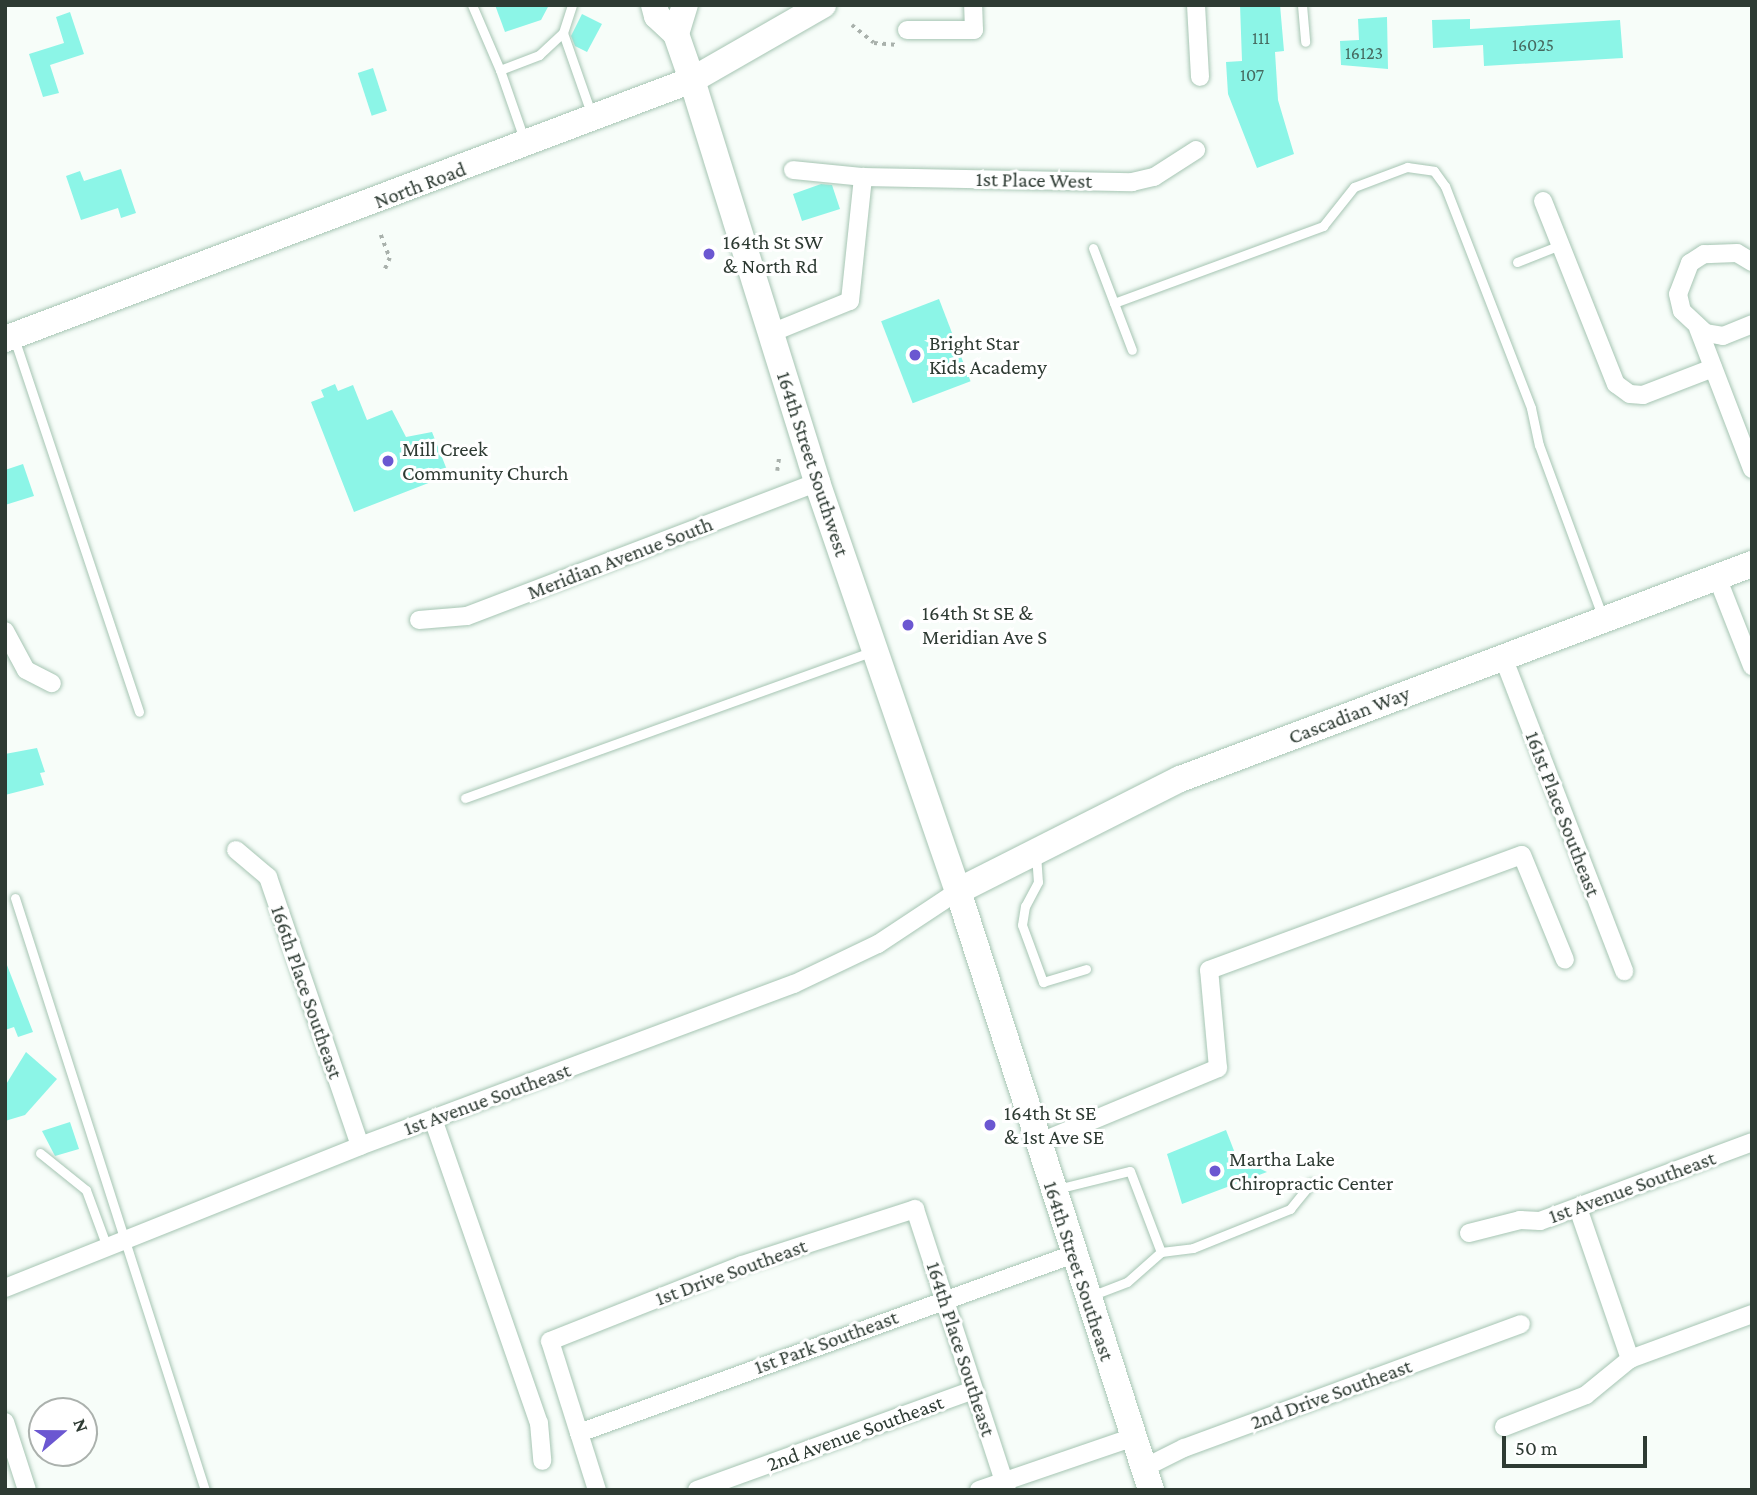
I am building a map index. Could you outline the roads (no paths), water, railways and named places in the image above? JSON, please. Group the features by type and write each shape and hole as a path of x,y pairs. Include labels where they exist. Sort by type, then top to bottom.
{"street":[{"name":"164th Street Southwest","path":"653,5 657,16 676,34 692,80 817,482 958,891"},
{"path":"676,34 685,5"},
{"name":"North Road","path":"9,337 692,80 823,5"},
{"path":"903,38 974,30 973,5"},
{"path":"1196,5 1200,76"},
{"name":"1st Place West","path":"793,170 863,177 1132,182 1154,177 1196,150"},
{"path":"771,333 850,301 863,177"},
{"path":"1543,201 1612,379 1620,388 1643,395 1713,368"},
{"path":"1752,262 1720,250 1690,263 1678,294 1682,311 1698,328 1752,469"},
{"path":"1698,328 1723,336 1752,324"},
{"name":"Meridian Avenue South","path":"419,620 467,616 817,482"},
{"name":"Cascadian Way","path":"958,891 1180,779 1752,564"},
{"path":"1717,576 1752,666"},
{"path":"5,631 26,670 52,683"},
{"name":"161st Place Southeast","path":"1503,657 1623,971"},
{"name":"166th Place Southeast","path":"236,850 268,877 360,1146"},
{"path":"1038,1143 1218,1068 1209,971 1521,855 1565,960"},
{"name":"1st Avenue Southeast","path":"5,1288 360,1146 794,984 878,944 958,891"},
{"name":"164th Street Southeast","path":"958,891 1147,1479"},
{"path":"433,1119 539,1423 542,1461"},
{"name":"1st Avenue Southeast","path":"1469,1233 1520,1220 1540,1221 1752,1142"},
{"path":"1578,1208 1630,1359"},
{"name":"164th Place Southeast","path":"915,1209 1005,1485"},
{"name":"1st Drive Southeast","path":"579,1433 550,1341 742,1265 915,1209"},
{"name":"1st Park Southeast","path":"579,1433 945,1298 1074,1254"},
{"path":"1504,1427 1586,1395 1630,1359 1752,1314"},
{"name":"2nd Drive Southeast","path":"1147,1479 1184,1448 1521,1324"},
{"name":"2nd Avenue Southeast","path":"697,1490 974,1390"},
{"path":"5,1422 27,1490"},
{"path":"579,1433 597,1490"},
{"path":"979,1490 1005,1485 1134,1437"}],"lane":[{"path":"472,5 500,69 525,145"},
{"path":"500,69 539,55 563,33 572,5"},
{"path":"1302,5 1305,42"},
{"path":"563,33 593,119"},
{"path":"1114,303 1323,226 1354,187 1407,167 1434,171 1446,186 1531,408 1539,445 1604,619"},
{"path":"1517,262 1560,245"},
{"path":"1093,248 1132,350"},
{"path":"9,337 139,712"},
{"path":"465,798 874,651"},
{"path":"1035,852 1038,882 1025,906 1022,925 1043,982 1086,969"},
{"path":"15,898 115,1244 205,1490"},
{"path":"40,1153 86,1190 115,1244"},
{"path":"1053,1190 1130,1171 1161,1252"},
{"path":"1088,1297 1127,1282 1161,1252 1194,1248 1290,1209 1311,1183"}],"place":[{"name":"164th St SW & North Rd","path":"709,254"},
{"name":"Bright Star Kids Academy","path":"915,355"},
{"name":"Mill Creek Community Church","path":"388,461"},
{"name":"164th St SE & Meridian Ave S","path":"908,625"},
{"name":"164th St SE & 1st Ave SE","path":"990,1125"},
{"name":"Martha Lake Chiropractic Center","path":"1215,1171"}]}
